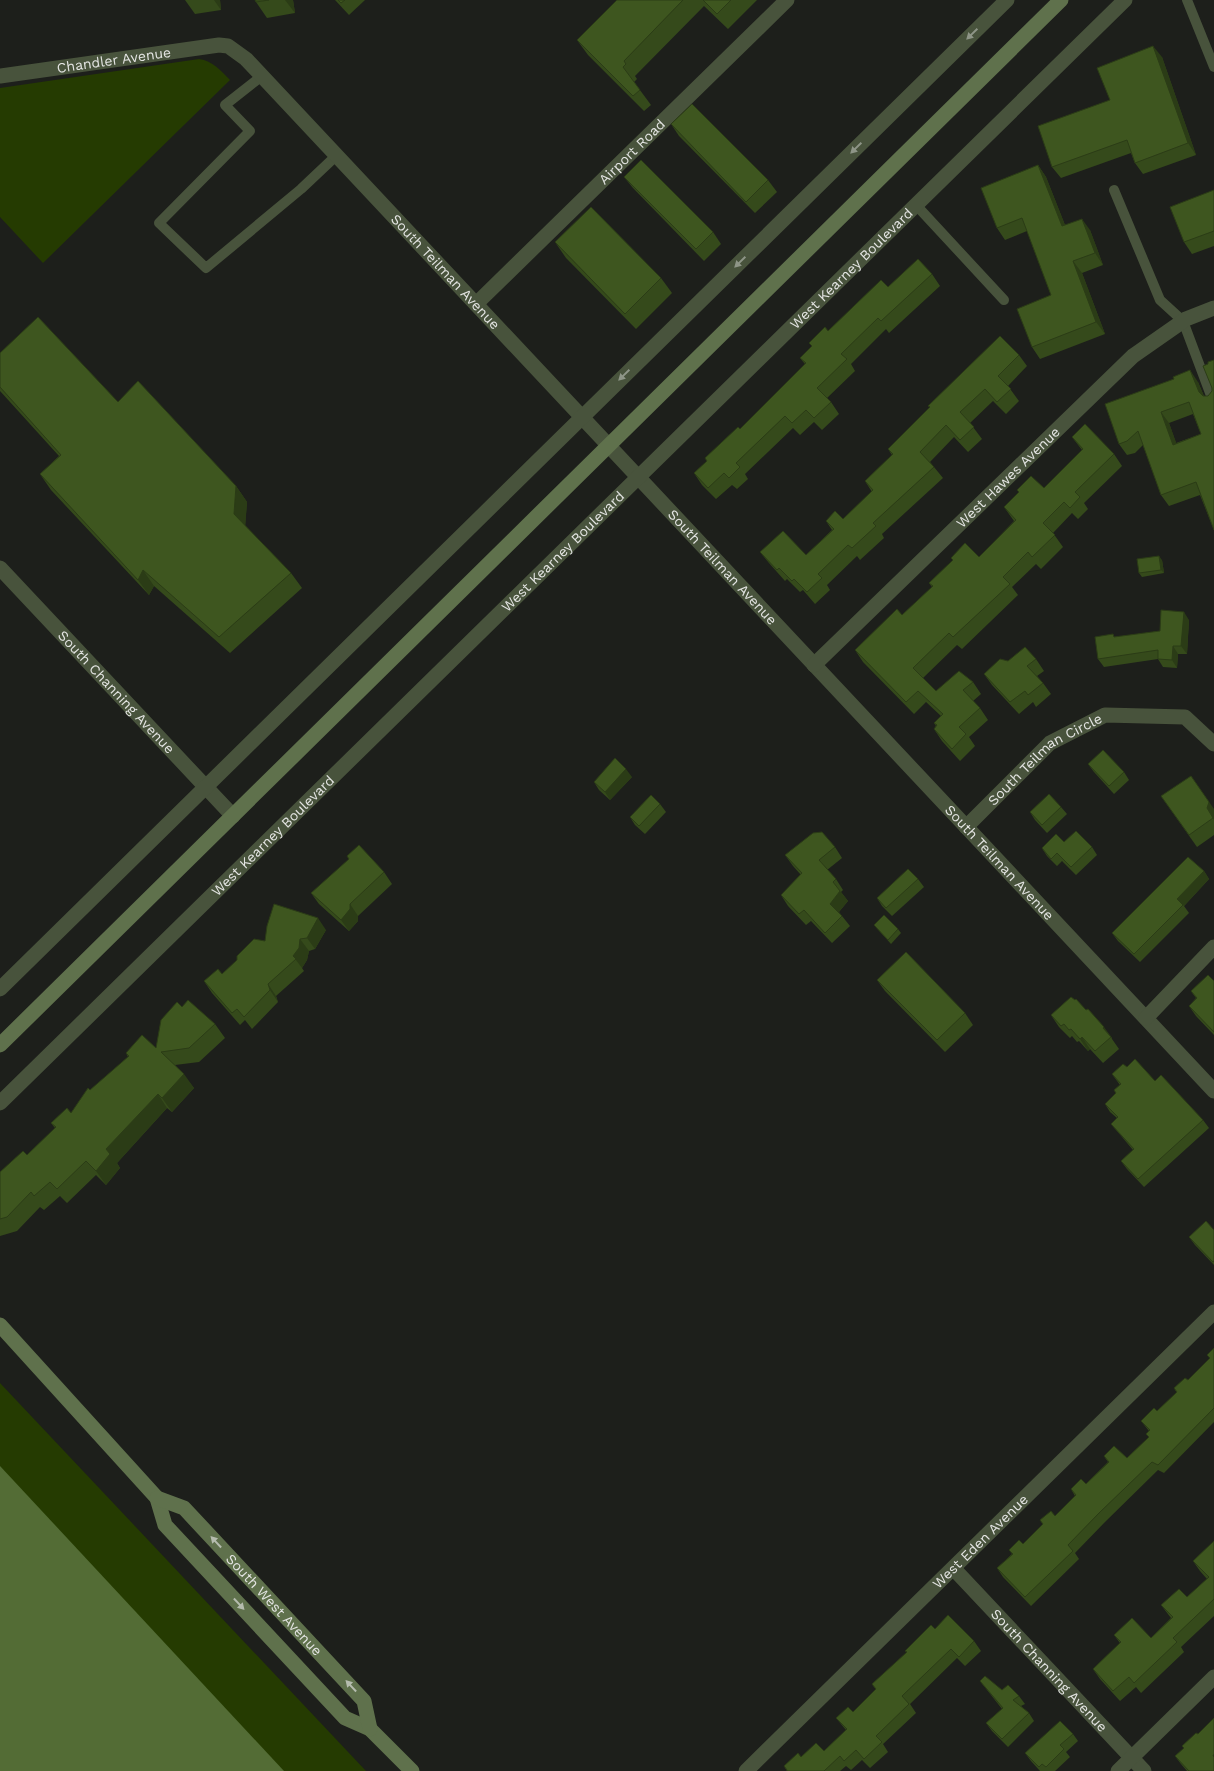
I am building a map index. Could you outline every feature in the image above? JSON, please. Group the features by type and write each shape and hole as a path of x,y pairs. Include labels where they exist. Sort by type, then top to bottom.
{"main road":[{"path":"0,1045 1062,0"},
{"name":"South West Avenue","path":"0,1325 157,1498 165,1525 345,1718 370,1729 412,1771"},
{"name":"South West Avenue","path":"157,1498 184,1508 357,1693 364,1701 370,1729"}],"street":[{"name":"Airport Road","path":"476,304 787,0"},
{"path":"0,989 1007,0"},
{"name":"West Kearney Boulevard","path":"0,1103 1124,0"},
{"name":"Chandler Avenue","path":"0,76 210,45 228,46"},
{"name":"South Teilman Avenue","path":"228,46 246,59 1214,1091"},
{"name":"West Hawes Avenue","path":"814,665 1133,356 1182,321 1214,308"},
{"name":"South Channing Avenue","path":"0,568 233,816"},
{"name":"South Teilman Circle","path":"966,827 1050,743 1105,715 1185,717 1214,744"},
{"path":"1146,1018 1214,947"},
{"name":"West Eden Avenue","path":"746,1771 1214,1312"},
{"name":"South Channing Avenue","path":"954,1569 1144,1771"},
{"path":"1118,1771 1214,1677"}],"lane":[{"path":"1187,0 1214,67"},
{"path":"262,76 225,105 250,131 159,223 206,268 301,189 337,156"},
{"path":"1114,190 1160,300 1182,321 1213,401"},
{"path":"916,205 1004,300"}],"shaded area":[{"path":"199,59 212,64 230,80 43,263 0,217 0,88"},
{"path":"0,1383 366,1771 0,1771"},
{"path":"0,1466 284,1771 0,1771"}],"building":[{"path":"617,0 683,0 624,61 626,64 623,67 640,90 633,96 577,40"},
{"path":"703,0 731,0 717,14"},
{"path":"1153,46 1188,143 1135,163 1127,140 1052,167 1038,126 1110,100 1097,68"},
{"path":"692,104 768,180 746,202 671,124"},
{"path":"641,160 713,232 696,249 624,177"},
{"path":"1038,165 1062,226 1082,219 1095,253 1073,261 1096,322 1032,347 1017,309 1051,295 1022,218 997,228 981,188"},
{"path":"1214,190 1214,231 1184,242 1170,207"},
{"path":"591,207 661,278 625,314 555,242"},
{"path":"918,259 932,274 881,321 878,318 841,354 847,359 817,388 831,402 814,418 806,410 792,423 785,416 736,463 740,467 729,478 724,473 708,488 694,473 707,461 705,458 738,427 740,429 806,363 800,358 812,346 809,343 825,327 828,331 881,280 888,287"},
{"path":"38,317 118,402 138,381 236,486 234,514 291,573 219,637 143,570 138,580 40,474 61,455 0,387 0,353"},
{"path":"1000,336 1019,355 998,376 1011,389 997,402 985,389 960,412 974,427 960,440 946,425 920,452 934,467 873,523 876,526 852,548 848,545 818,574 822,578 807,592 779,568 777,570 760,552 783,531 806,555 834,529 826,521 835,511 843,519 873,490 865,481 893,454 888,449 930,407 928,406"},
{"path":"1214,360 1214,530 1196,482 1161,495 1138,431 1127,441 1119,444 1105,404 1174,379 1173,377 1190,370 1199,392 1203,396 1208,396 1212,388 1203,366 1208,364 1208,362","holes":["1189,402 1201,434 1173,445 1161,412"]},
{"path":"1085,424 1114,454 1075,492 1080,497 1070,508 1064,502 1043,523 1055,535 1032,557 1028,552 1003,577 1010,584 953,637 949,633 913,668 936,691 959,671 973,682 963,690 980,708 959,727 966,734 952,749 934,729 937,725 934,723 943,714 918,691 906,702 855,650 897,609 902,615 933,586 929,583 953,560 951,558 965,543 979,557 1016,520 1004,507 1019,492 1017,490 1031,476 1044,488 1083,449 1072,437"},
{"path":"1159,556 1161,570 1139,573 1137,559"},
{"path":"1161,610 1184,612 1181,646 1173,646 1172,660 1158,659 1158,650 1098,659 1095,637 1113,634 1114,637 1160,631"},
{"path":"1025,647 1036,659 1027,666 1043,683 1028,695 1025,691 1010,702 984,674 1000,659 1008,661"},
{"path":"1103,750 1124,772 1109,786 1088,764"},
{"path":"615,758 626,769 605,792 594,782"},
{"path":"1191,776 1209,802 1207,808 1213,818 1189,835 1161,796"},
{"path":"1049,794 1061,807 1042,825 1030,812"},
{"path":"651,795 660,804 639,826 630,817"},
{"path":"1076,831 1092,847 1071,867 1057,853 1051,859 1042,848 1056,834 1064,842"},
{"path":"822,832 835,847 819,860 836,879 833,882 840,891 830,904 842,916 825,933 804,910 799,914 781,895 802,873 785,855 813,833"},
{"path":"359,845 384,872 350,904 350,909 341,920 311,893 349,859 347,856"},
{"path":"1188,857 1204,871 1177,899 1183,905 1134,954 1112,933"},
{"path":"908,869 918,879 886,908 877,898"},
{"path":"274,904 318,918 307,938 300,939 299,948 293,956 296,959 268,984 270,990 244,1017 237,1009 232,1013 204,981 218,969 222,974 237,960 237,956 254,939 265,941 267,926"},
{"path":"884,915 898,929 888,940 874,925"},
{"path":"906,952 965,1013 937,1040 877,980"},
{"path":"1208,975 1214,981 1214,1032 1189,1006 1197,998 1191,991"},
{"path":"1071,997 1076,999 1086,1010 1088,1009 1111,1037 1095,1051 1082,1037 1080,1039 1064,1024 1061,1026 1051,1015"},
{"path":"188,1000 215,1024 189,1048 161,1052 184,1074 162,1098 158,1094 106,1149 110,1154 96,1171 86,1161 57,1189 50,1182 34,1196 31,1192 7,1217 0,1219 0,1172 23,1151 27,1155 56,1127 51,1123 67,1108 71,1113 88,1088 90,1090 129,1056 126,1053 142,1035 156,1048 161,1020 177,1002 182,1007"},
{"path":"1135,1059 1155,1081 1161,1075 1203,1120 1138,1179 1121,1161 1134,1149 1111,1124 1118,1117 1105,1104 1116,1093 1114,1090 1121,1084 1112,1074 1123,1064 1127,1067"},
{"path":"1206,1221 1214,1230 1213,1262 1189,1237"},
{"path":"1214,1348 1214,1408 1158,1465 1152,1462 1099,1513 1068,1545 1073,1551 1025,1597 997,1568 1013,1554 1009,1550 1019,1540 1023,1544 1043,1524 1040,1520 1051,1511 1055,1516 1076,1495 1071,1489 1081,1479 1086,1484 1109,1462 1104,1456 1114,1446 1127,1458 1149,1437 1146,1434 1150,1430 1141,1421 1154,1408 1157,1411 1177,1392 1174,1388 1185,1378 1188,1380 1210,1358 1207,1355"},
{"path":"1214,1541 1214,1599 1173,1638 1177,1642 1134,1683 1129,1677 1113,1691 1093,1669 1121,1642 1114,1635 1132,1618 1151,1638 1173,1617 1161,1605 1179,1589 1187,1597 1209,1577 1193,1561"},
{"path":"948,1615 974,1641 959,1657 951,1649 902,1696 909,1704 876,1736 882,1742 864,1759 856,1750 844,1761 840,1756 824,1771 787,1771 784,1766 798,1753 801,1757 816,1743 824,1751 847,1729 836,1718 848,1707 853,1712 876,1689 872,1684 907,1652 905,1651 931,1625 935,1629"},
{"path":"985,1676 1002,1690 1008,1685 1019,1696 1013,1700 1029,1713 1002,1739 986,1723 1003,1708 980,1681"},
{"path":"1214,1718 1214,1771 1189,1771 1175,1756 1184,1748 1182,1746 1196,1733 1198,1734"},
{"path":"1060,1721 1073,1734 1060,1745 1064,1749 1046,1767 1042,1764 1039,1767 1025,1753"}]}
